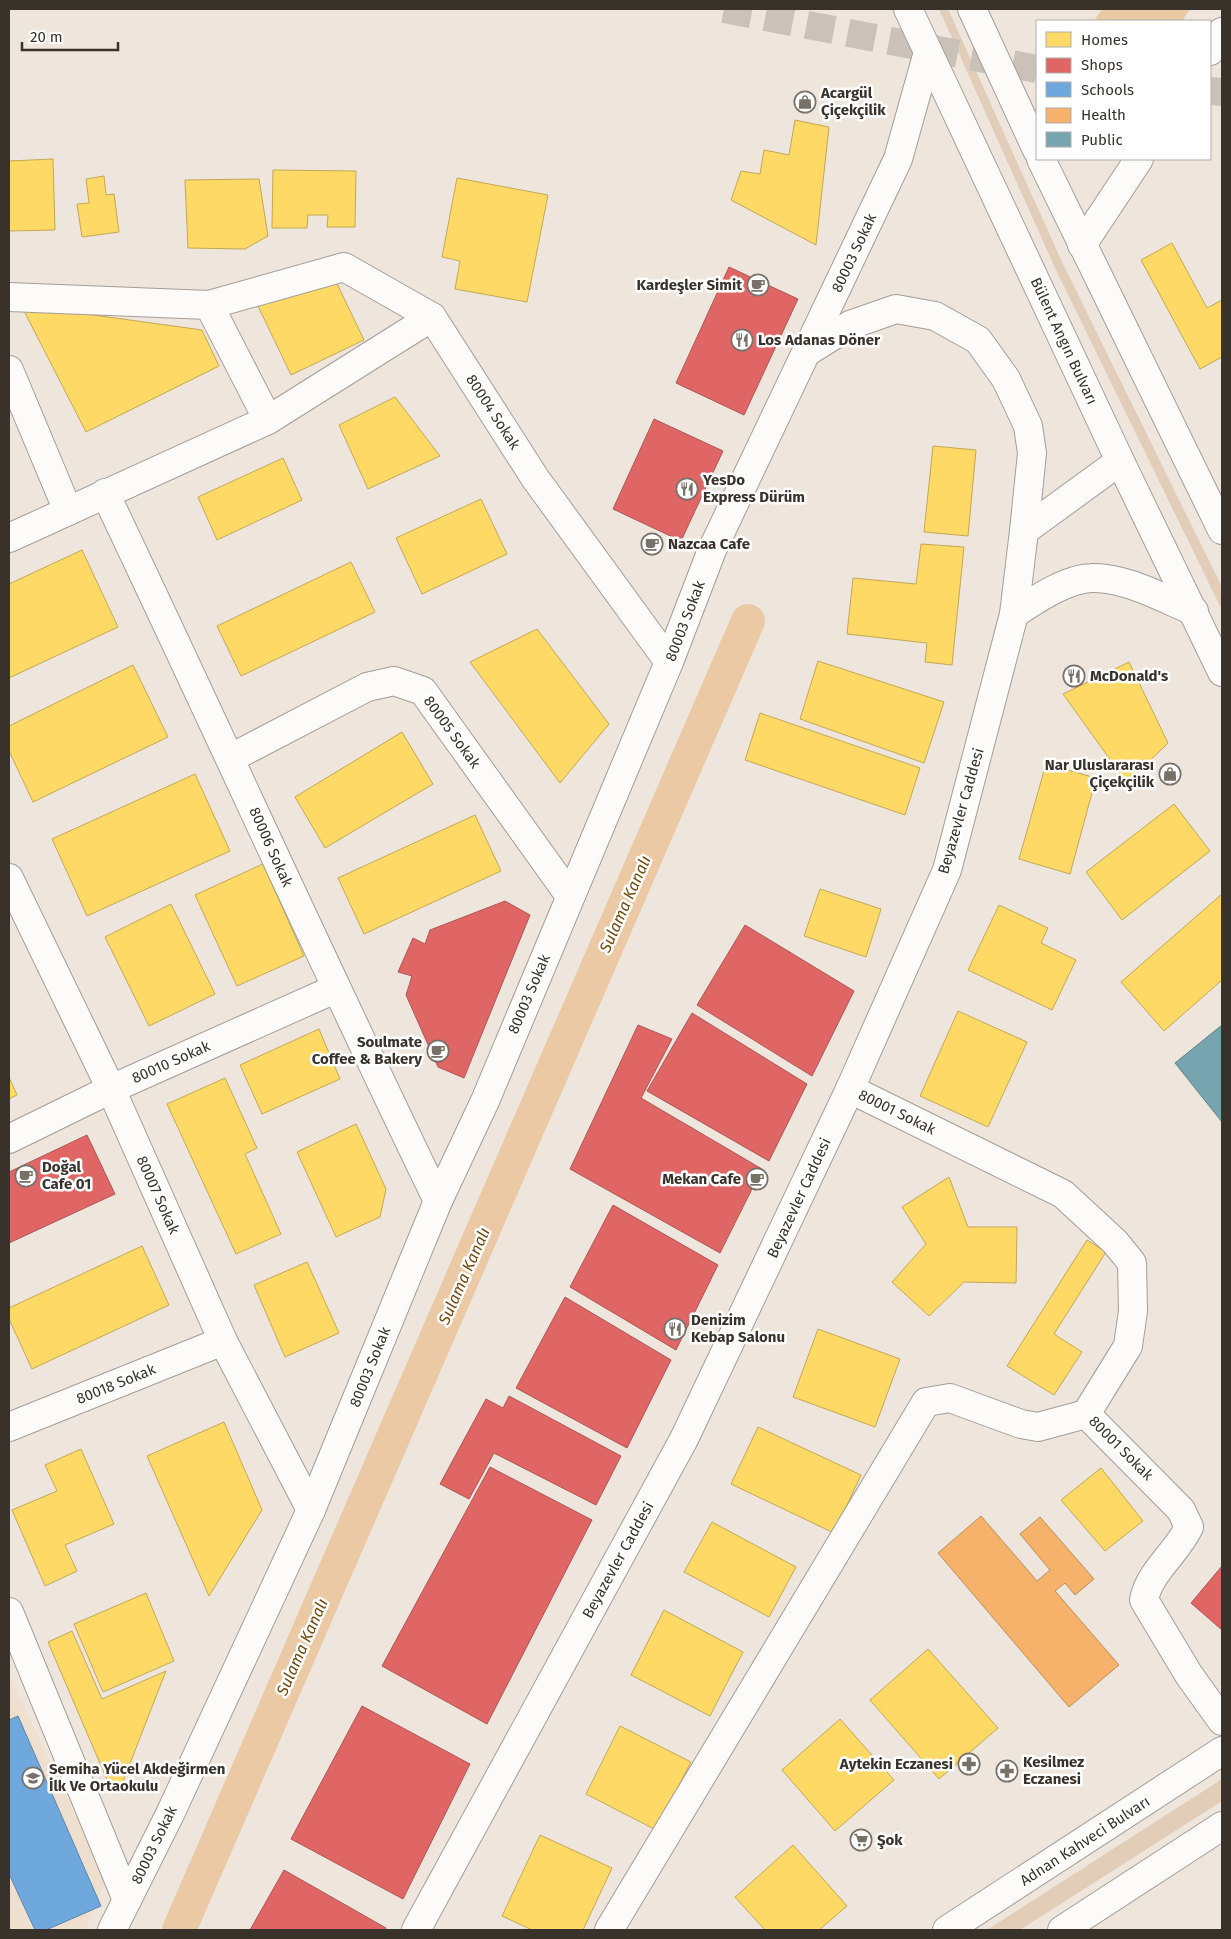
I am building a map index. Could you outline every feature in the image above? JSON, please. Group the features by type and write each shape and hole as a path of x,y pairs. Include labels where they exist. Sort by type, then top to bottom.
{"street":[{"name":"Bülent Angın Bulvarı","path":"908,9 1120,461 1222,672"},
{"path":"972,9 1036,148"},
{"path":"1211,49 1222,32"},
{"name":"80003 Sokak","path":"112,1930 170,1814 311,1510 438,1201 484,1101 669,662 712,550 898,159 928,52"},
{"path":"1041,160 1222,530"},
{"path":"1082,245 1138,160"},
{"path":"9,296 209,305 344,267 432,317 268,420 9,538"},
{"path":"209,305 268,420"},
{"name":"Beyazevler Caddesi","path":"423,1928 684,1439 850,1089 946,870 1014,614 1032,453 1028,426 1006,379 978,340 935,316 896,308 850,325 807,352"},
{"name":"80004 Sokak","path":"432,317 535,478 669,662"},
{"path":"9,370 68,511"},
{"path":"1024,531 1120,461"},
{"name":"80006 Sokak","path":"105,493 231,758 335,989 438,1201"},
{"path":"1014,614 1052,590 1090,578 1122,582 1194,611"},
{"name":"80005 Sokak","path":"231,758 367,686 394,681 422,691 570,896"},
{"name":"80007 Sokak","path":"9,878 111,1088 223,1341 311,1510"},
{"name":"80010 Sokak","path":"9,1139 111,1088 335,989"},
{"name":"80001 Sokak","path":"850,1089 1063,1194 1115,1242 1132,1263 1133,1311 1128,1346 1086,1414 1181,1510 1189,1527 1182,1542 1146,1586 1144,1600 1190,1675 1222,1721"},
{"name":"80018 Sokak","path":"9,1427 223,1341"},
{"path":"609,1930 926,1402 950,1398 1021,1424 1038,1427 1086,1414"},
{"path":"9,1612 127,1900"},
{"name":"Adnan Kahveci Bulvarı","path":"947,1930 1222,1751"},
{"path":"1062,1930 1222,1826"}],"shaded area":[{"path":"939,9 948,9 1063,264 1222,587 1222,610 1055,268"},
{"path":"1102,9 1190,9 1183,20 1095,20"},
{"name":"Semiha Yücel Akdeğirmen İlk Ve Ortaokulu","path":"9,1675 106,1880 86,1930 9,1930"},
{"path":"1222,1779 1222,1801 1020,1930 987,1930"}],"building: Homes":[{"path":"795,120 829,127 816,245 731,200 741,171 760,174 764,150 789,155"},
{"path":"53,159 55,230 9,231 9,161"},
{"path":"273,170 356,171 355,227 327,227 328,215 308,215 307,228 272,228"},
{"path":"104,176 106,195 114,194 119,232 82,237 77,204 89,203 86,179"},
{"path":"457,178 548,195 527,302 455,289 460,261 442,257"},
{"path":"259,179 268,236 245,249 188,248 185,180"},
{"path":"1172,243 1207,308 1222,300 1222,357 1200,369 1141,260"},
{"path":"331,271 364,340 291,375 258,306"},
{"path":"21,305 202,330 219,366 86,432"},
{"path":"395,397 440,456 368,489 339,425"},
{"path":"933,446 976,450 968,536 924,532"},
{"path":"283,458 302,500 217,540 198,497"},
{"path":"481,499 507,554 422,594 396,538"},
{"path":"921,544 964,547 952,665 925,662 927,643 847,634 853,578 916,584"},
{"path":"82,550 118,627 9,678 9,584"},
{"path":"351,562 375,612 241,676 217,626"},
{"path":"537,629 609,724 560,783 470,662"},
{"path":"818,661 944,702 924,763 800,719"},
{"path":"1129,662 1168,743 1127,783 1063,694"},
{"path":"133,665 168,737 33,802 9,751 9,726"},
{"path":"760,713 920,768 905,815 745,760"},
{"path":"402,732 433,784 325,848 295,797"},
{"path":"1046,764 1096,778 1070,874 1019,859"},
{"path":"195,774 230,851 87,916 52,839"},
{"path":"1174,804 1210,851 1122,920 1086,872"},
{"path":"475,815 501,871 364,934 338,878"},
{"path":"263,864 304,956 237,986 195,895"},
{"path":"820,889 881,909 866,957 804,936"},
{"path":"1222,894 1222,980 1164,1031 1121,982"},
{"path":"171,904 215,994 149,1026 105,937"},
{"path":"999,905 1048,928 1041,943 1076,960 1052,1010 968,970"},
{"path":"958,1011 1027,1042 988,1127 920,1096"},
{"path":"319,1029 340,1079 262,1114 240,1065"},
{"path":"9,1077 17,1095 9,1099"},
{"path":"225,1078 257,1148 245,1154 281,1234 236,1254 167,1104"},
{"path":"356,1124 386,1189 380,1217 336,1237 297,1152"},
{"path":"949,1177 968,1227 1017,1227 1016,1283 964,1282 929,1316 892,1282 926,1244 902,1207"},
{"path":"1087,1240 1106,1252 1054,1334 1082,1352 1054,1395 1007,1366"},
{"path":"142,1246 169,1305 32,1369 9,1319 9,1308"},
{"path":"307,1262 339,1333 285,1357 254,1285"},
{"path":"818,1329 900,1359 875,1427 793,1397"},
{"path":"224,1422 262,1510 209,1596 147,1456"},
{"path":"758,1427 861,1475 834,1533 731,1484"},
{"path":"81,1449 114,1524 65,1545 77,1571 45,1586 12,1510 57,1491 45,1465"},
{"path":"1101,1468 1143,1521 1105,1551 1061,1500"},
{"path":"712,1522 796,1567 769,1617 684,1572"},
{"path":"146,1593 174,1661 103,1692 74,1624"},
{"path":"664,1610 743,1652 710,1716 631,1675"},
{"path":"72,1631 102,1699 166,1671 122,1784 108,1782 48,1642"},
{"path":"928,1649 998,1728 939,1779 870,1700"},
{"path":"840,1719 894,1780 835,1831 782,1770"},
{"path":"620,1726 691,1762 656,1830 586,1794"},
{"path":"540,1835 612,1868 583,1930 532,1930 502,1916"},
{"path":"793,1845 847,1906 819,1930 765,1930 735,1897"}],"building: Shops":[{"path":"729,267 798,299 744,415 676,383"},
{"path":"654,419 723,451 681,541 613,509"},
{"path":"505,901 530,915 464,1078 438,1067 406,995 412,976 398,972 413,938 425,944 430,930"},
{"path":"745,925 854,991 812,1076 697,1005"},
{"path":"692,1013 807,1084 769,1161 647,1091"},
{"path":"638,1025 672,1039 641,1098 762,1169 720,1253 570,1169"},
{"path":"87,1135 115,1194 9,1243 9,1172"},
{"path":"613,1205 718,1265 676,1350 570,1287"},
{"path":"565,1297 671,1360 627,1448 516,1388"},
{"path":"509,1396 621,1456 596,1505 494,1453 469,1499 440,1484 486,1399 503,1408"},
{"path":"490,1467 592,1520 487,1724 382,1666"},
{"path":"1222,1566 1222,1630 1191,1603"},
{"path":"362,1706 470,1764 403,1899 291,1839"},
{"path":"284,1870 386,1928 385,1930 250,1930"}],"building: Schools":[{"name":"Semiha Yücel Akdeğirmen İlk Ve Ortaokulu","path":"18,1716 101,1906 46,1930 35,1930 9,1874 9,1720"}],"building: Health":[{"path":"981,1516 1037,1581 1050,1570 1020,1534 1040,1517 1094,1579 1075,1595 1065,1583 1055,1591 1119,1665 1069,1707 938,1553"}],"building: Public":[{"path":"1222,1025 1222,1122 1175,1063"}],"waterway":[{"name":"Sulama Kanalı","path":"179,1930 748,621"}],"tunnel":[{"path":"724,9 1036,69"},
{"path":"1211,91 1222,92"}],"place":[{"name":"Acargül Çiçekçilik","path":"805,102"},
{"name":"Kardeşler Simit","path":"758,285"},
{"name":"Los Adanas Döner","path":"742,340"},
{"name":"YesDo Express Dürüm","path":"687,489"},
{"name":"Nazcaa Cafe","path":"652,544"},
{"name":"McDonald's","path":"1074,676"},
{"name":"Nar Uluslararası Çiçekçilik","path":"1170,774"},
{"name":"Soulmate Coffee & Bakery","path":"438,1051"},
{"name":"Doğal Cafe 01","path":"26,1176"},
{"name":"Mekan Cafe","path":"757,1179"},
{"name":"Denizim Kebap Salonu","path":"675,1329"},
{"name":"Aytekin Eczanesi","path":"969,1764"},
{"name":"Kesilmez Eczanesi","path":"1007,1771"},
{"name":"Semiha Yücel Akdeğirmen İlk Ve Ortaokulu","path":"33,1778"},
{"name":"Şok","path":"861,1840"}]}
